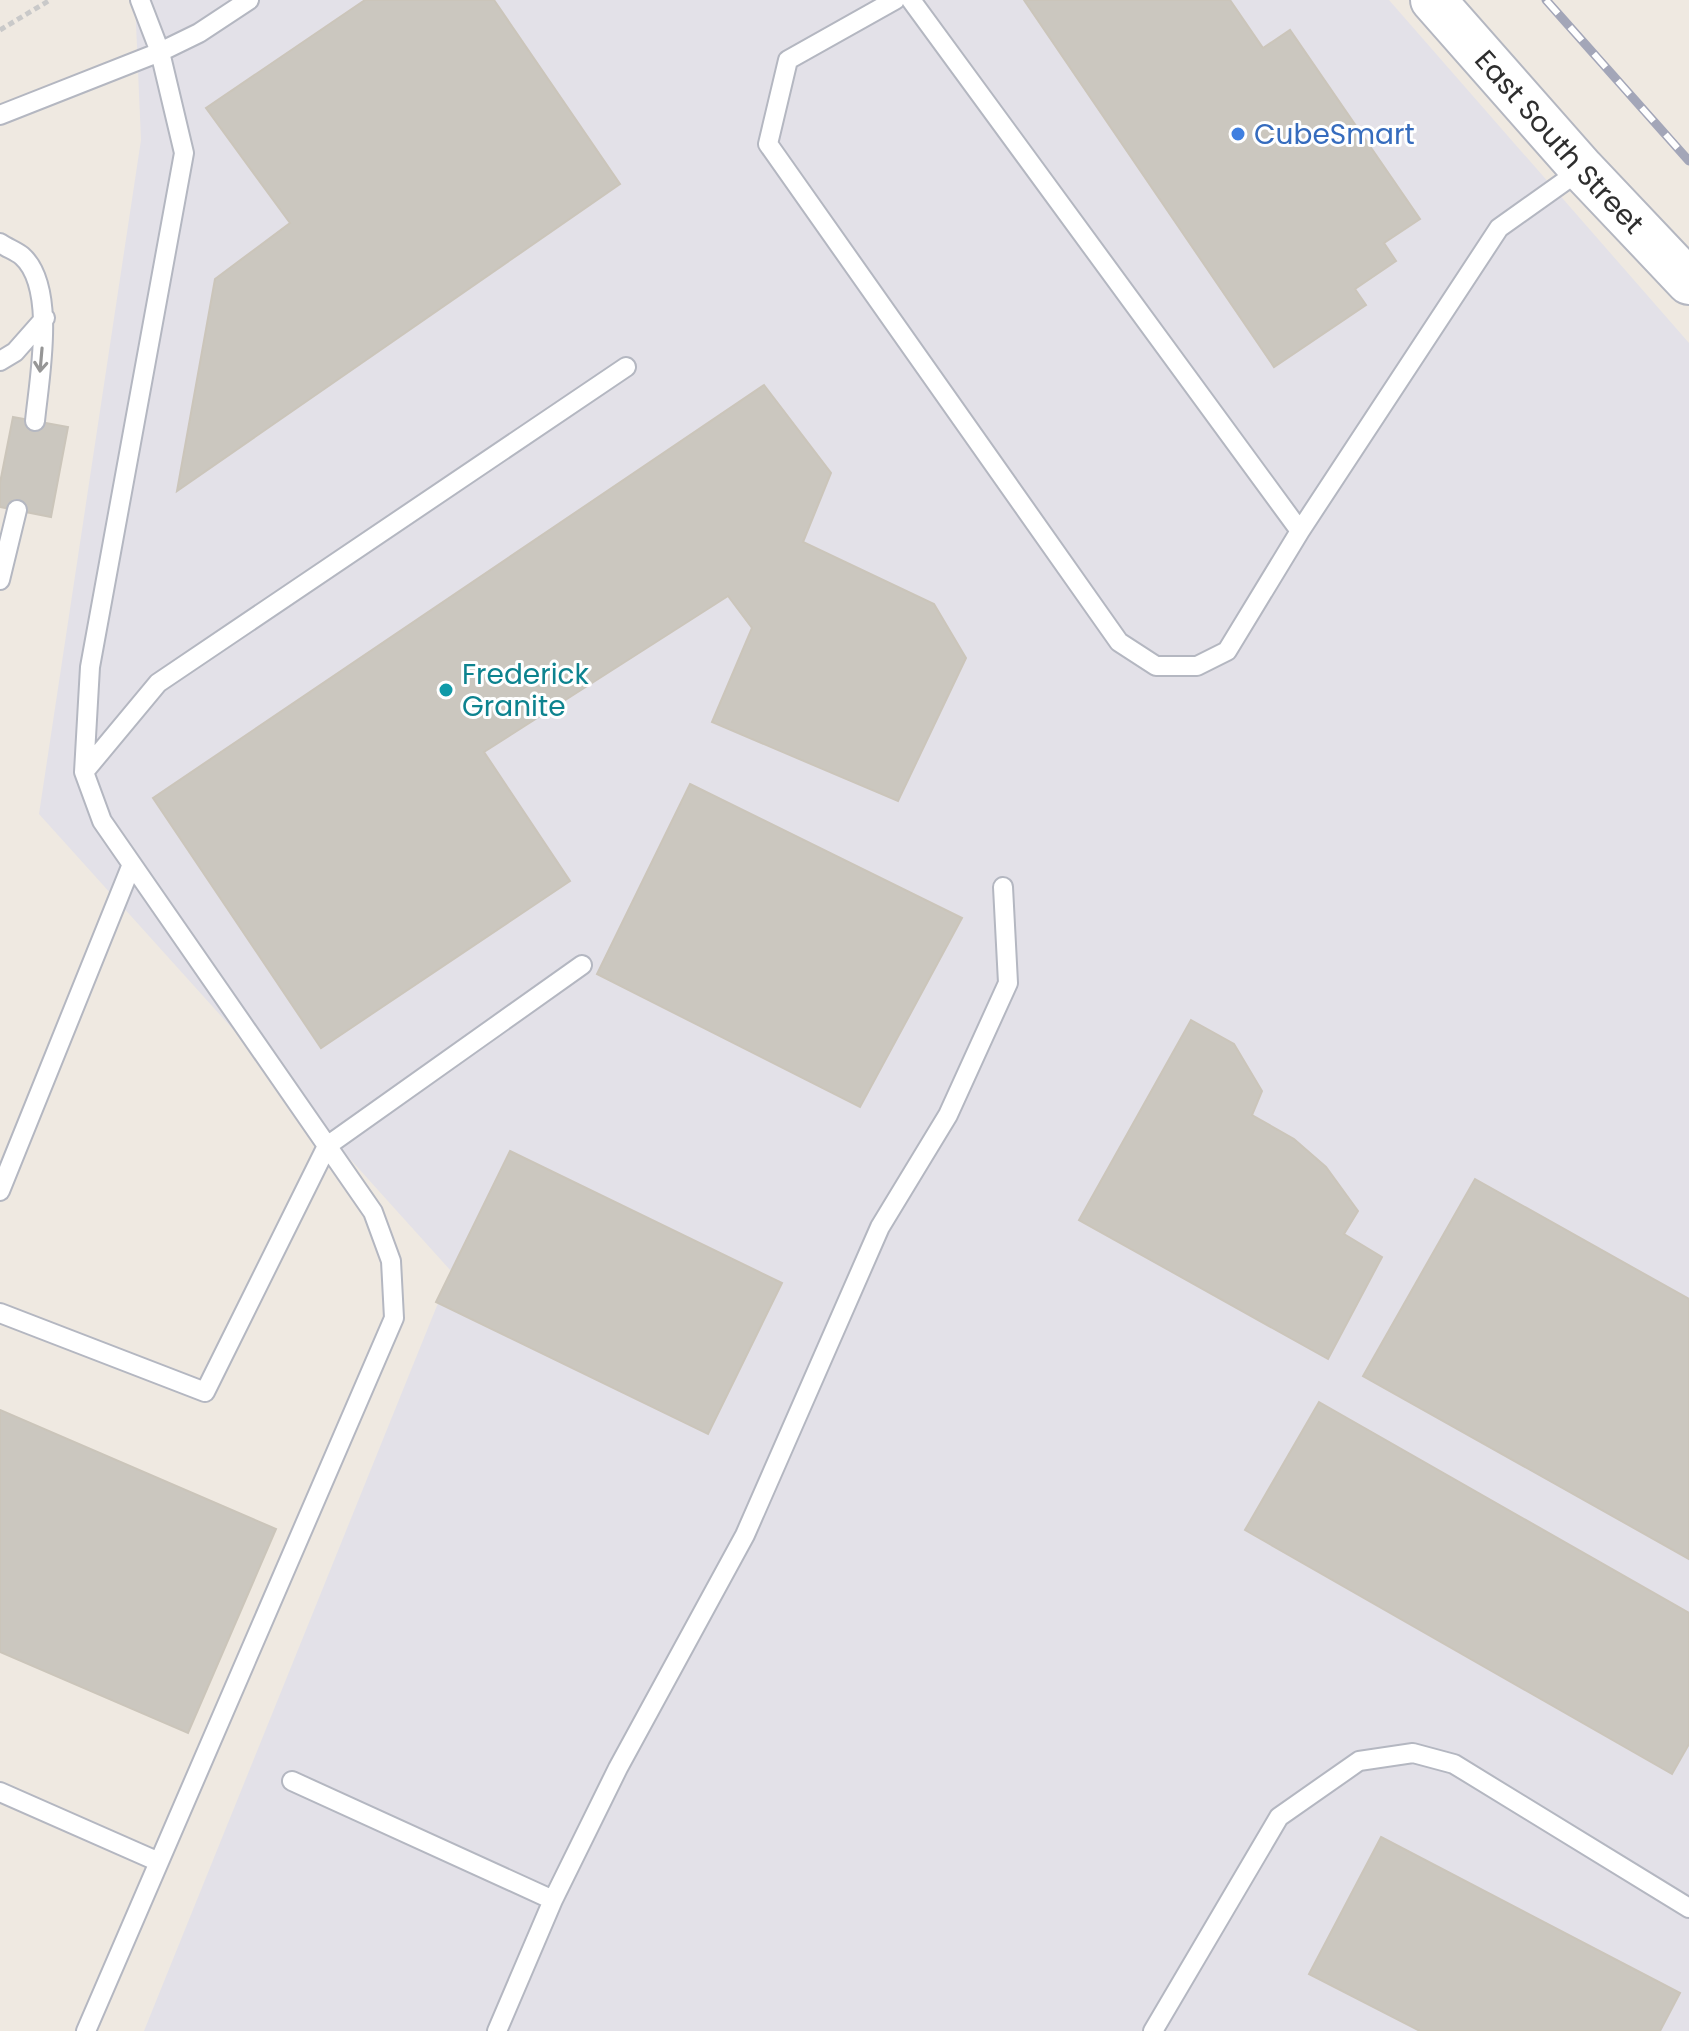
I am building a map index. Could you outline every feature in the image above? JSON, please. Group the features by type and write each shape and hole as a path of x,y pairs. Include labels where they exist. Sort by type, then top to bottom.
{"main road":[{"name":"East South Street","path":"1433,0 1582,169 1689,282"}],"lane":[{"path":"86,2031 394,1318 391,1261 373,1212 102,821 84,772 90,667 184,153 160,52 140,0"},
{"path":"0,115 160,52 199,33 249,0"},
{"path":"895,0 788,60 768,144 1119,642 1156,666 1197,666 1227,651 1300,531 1499,228 1582,169"},
{"path":"911,0 1300,531"},
{"path":"0,243 24,258 38,285 45,318 35,421"},
{"path":"0,361 15,352 45,318"},
{"path":"84,772 158,683 626,367"},
{"path":"0,580 17,510"},
{"path":"0,1191 132,864"},
{"path":"497,2031 553,1900 618,1768 745,1535 880,1227 948,1115 1008,983 1003,887"},
{"path":"0,1313 205,1392 327,1146 582,965"},
{"path":"1153,2031 1279,1817 1359,1761 1413,1753 1454,1764 1689,1908"},
{"path":"292,1781 553,1900"},
{"path":"0,1792 159,1862"}],"path":[{"path":"0,30 50,0"}],"shaded area":[{"path":"135,0 1389,0 1689,343 1689,2031 144,2031 451,1271 39,814 141,140"}],"building":[{"path":"365,0 494,0 620,184 177,491 215,279 290,223 206,108"},
{"name":"CubeSmart","path":"1024,0 1230,0 1263,48 1290,30 1420,219 1384,243 1396,261 1355,289 1366,305 1274,367"},
{"name":"Frederick Granite","path":"764,385 831,473 803,542 934,604 966,658 898,801 712,722 752,628 728,596 484,752 570,881 321,1048 153,798"},
{"path":"13,417 68,427 51,517 0,507 0,483"},
{"path":"690,784 962,918 860,1107 597,974"},
{"path":"1191,1020 1234,1044 1262,1091 1252,1115 1294,1139 1326,1167 1358,1211 1344,1234 1382,1257 1328,1359 1079,1220"},
{"path":"510,1151 782,1283 708,1434 436,1302"},
{"path":"1475,1179 1689,1299 1689,1559 1363,1376"},
{"path":"1319,1402 1689,1613 1689,1744 1672,1774 1245,1530"},
{"path":"0,1410 276,1529 188,1733 0,1652"},
{"path":"1381,1837 1680,1993 1660,2031 1420,2031 1309,1974"}],"railway":[{"path":"1546,0 1689,161"}],"place":[{"name":"CubeSmart","path":"1238,134"},
{"name":"Frederick Granite","path":"446,690"}]}
